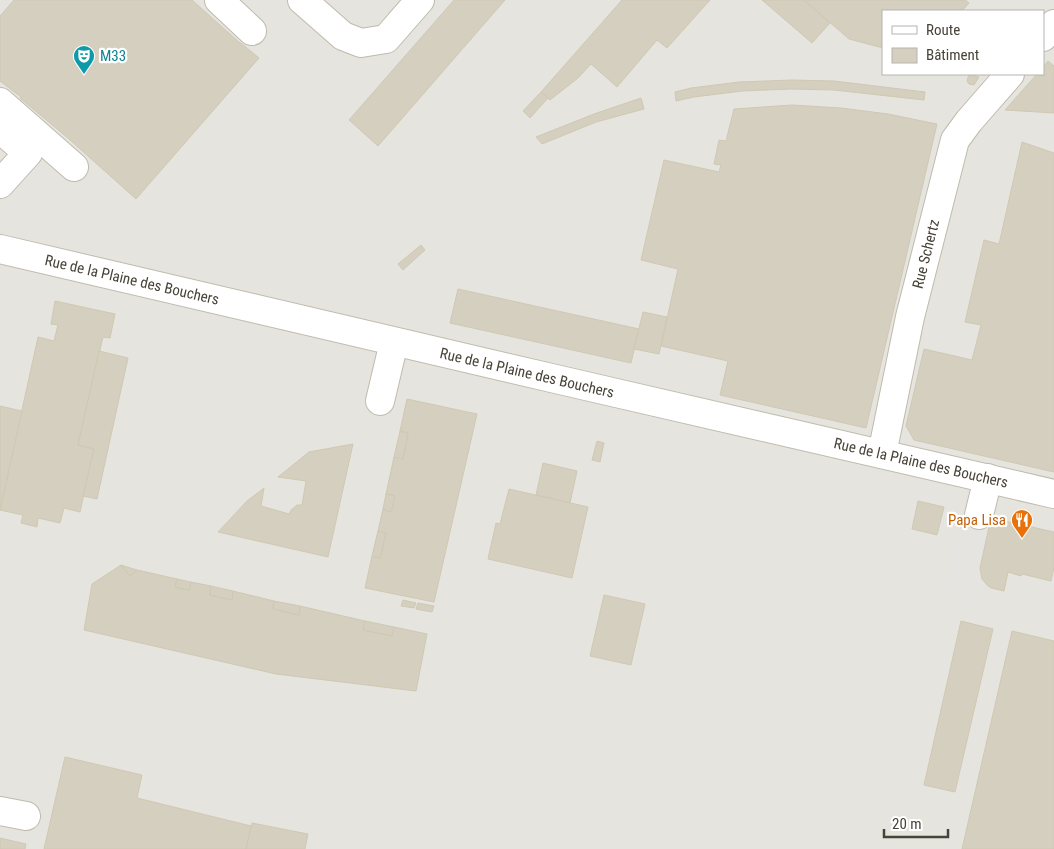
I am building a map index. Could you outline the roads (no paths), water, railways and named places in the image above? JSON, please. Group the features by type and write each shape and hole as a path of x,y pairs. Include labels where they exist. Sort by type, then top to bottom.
{"street":[{"path":"219,0 252,31"},
{"path":"302,0 343,36 361,43 386,39 420,0"},
{"path":"1044,35 1054,24"},
{"name":"Rue Schertz","path":"882,454 910,317 955,140 968,121 1009,75"},
{"path":"0,102 74,167"},
{"path":"0,129 28,153 0,184"},
{"name":"Rue de la Plaine des Bouchers","path":"0,249 1054,494"},
{"path":"380,401 394,342"},
{"path":"980,515 988,478"}],"place":[{"name":"M33","path":"84,75"},
{"name":"Papa Lisa","path":"1022,539"}]}
